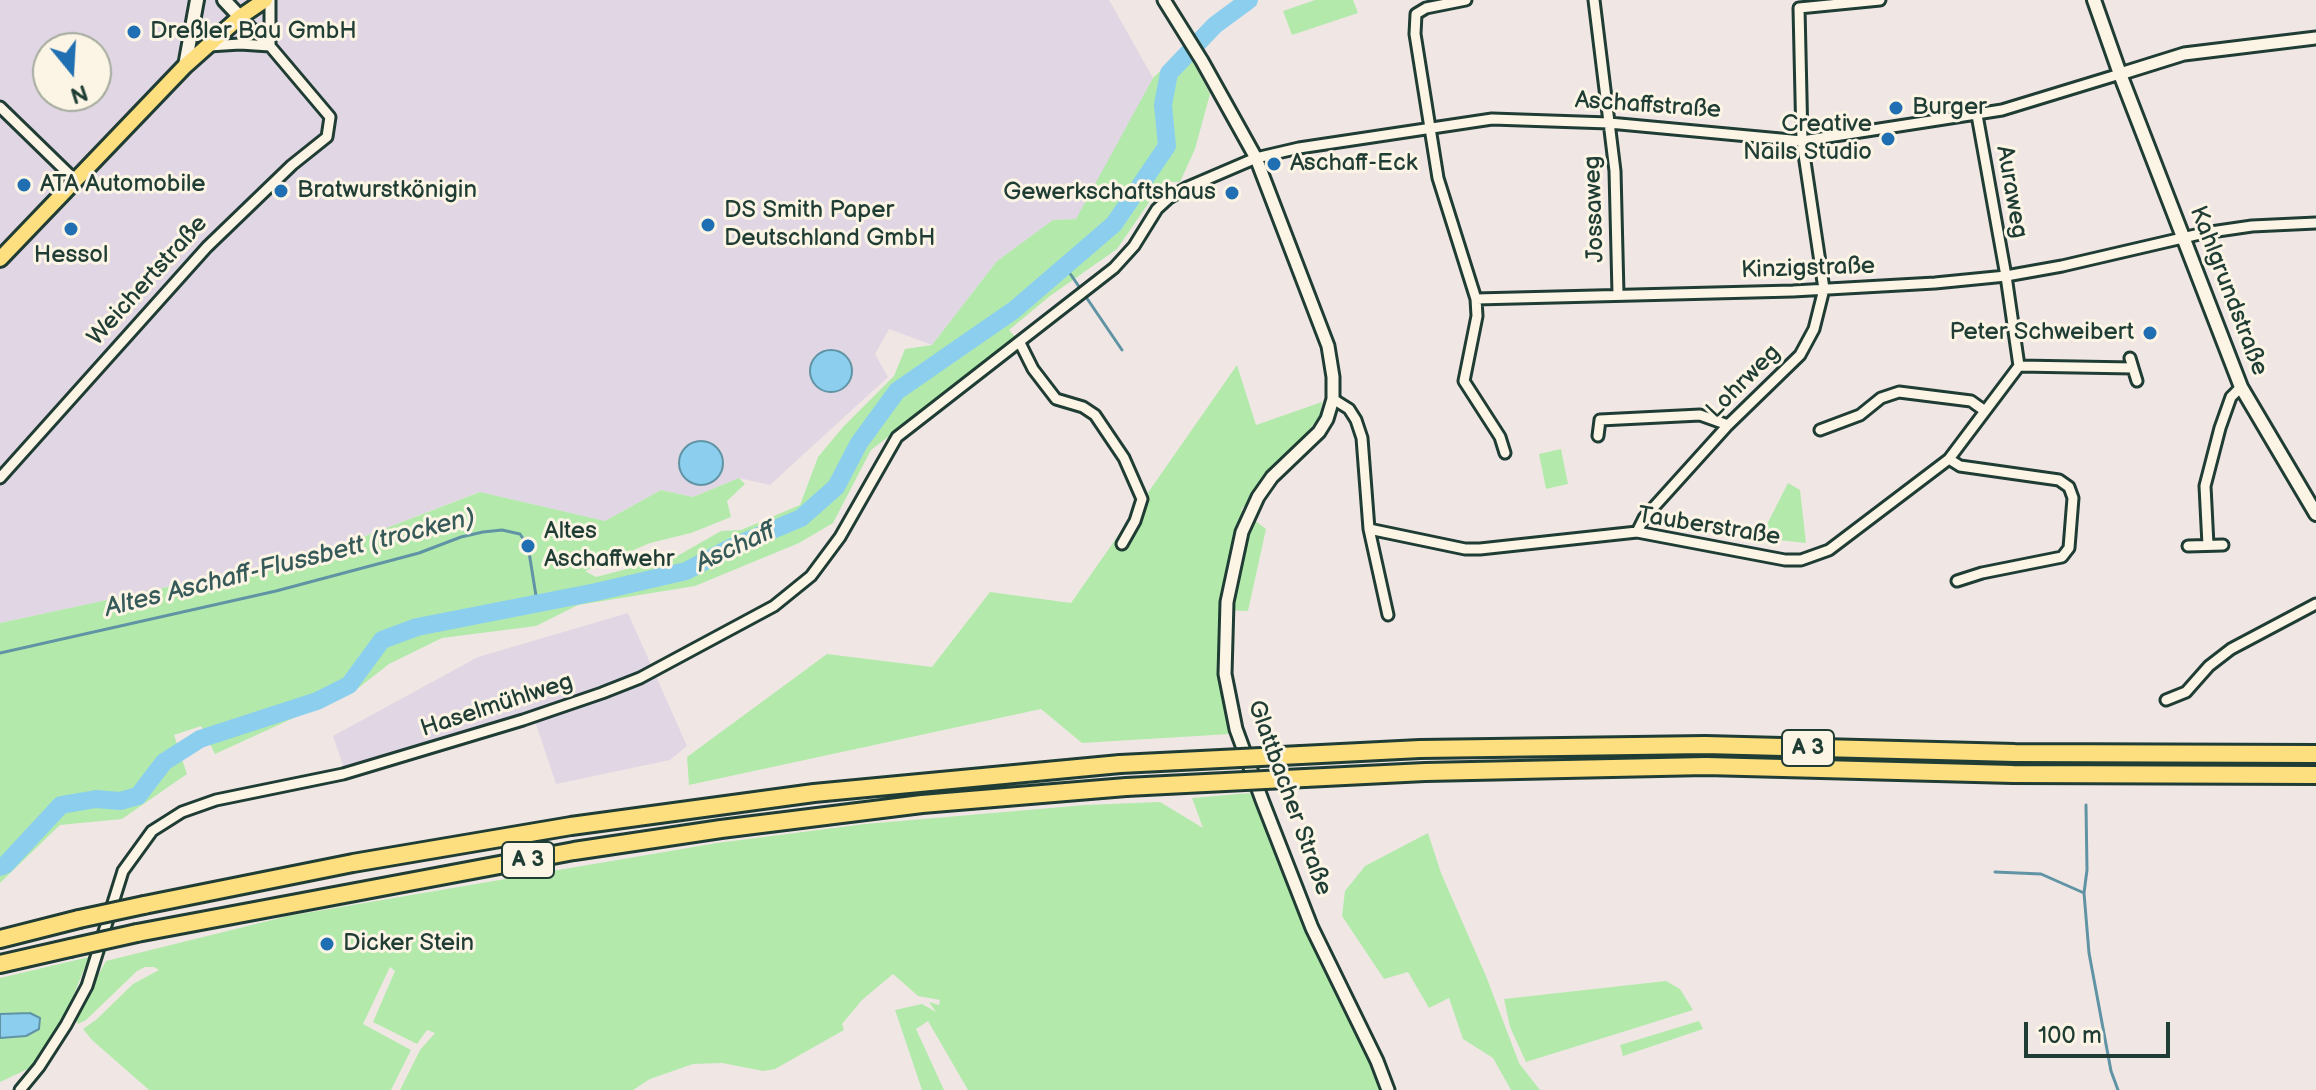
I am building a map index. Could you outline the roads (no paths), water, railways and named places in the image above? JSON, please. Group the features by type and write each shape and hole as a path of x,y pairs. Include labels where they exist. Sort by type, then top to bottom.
{"highway":[{"name":"A 3","path":"0,939 144,905 353,863 586,824 814,793 1120,764 1420,749 1705,745 2015,753 2316,754"},
{"name":"A 3","path":"0,964 137,933 574,851 922,804 1126,787 1425,772 1706,766 2013,774 2316,775"}],"main road":[{"path":"185,66 197,0"},
{"name":"Weichertstraße","path":"224,0 240,17"},
{"path":"240,17 253,0"},
{"path":"0,259 185,66 240,17 268,0"},
{"name":"Kahlgrundstraße","path":"2094,0 2241,387 2316,514"}],"street":[{"path":"206,47 240,44 270,46 268,0"},
{"name":"Glattbacher Straße","path":"1164,0 1256,158 1328,346 1333,399 1319,432 1272,477 1258,497 1242,532 1227,602 1225,674 1236,729 1312,928 1388,1090"},
{"path":"1466,0 1426,8 1416,14 1414,20 1438,178 1476,299 1477,316 1464,381 1500,437 1505,453"},
{"name":"Jossaweg","path":"1594,0 1615,171 1618,294"},
{"path":"1796,4 1880,0"},
{"name":"Lohrweg","path":"1637,532 1644,518 1728,425 1800,355 1814,329 1824,289 1802,141 1796,4"},
{"name":"Weichertstraße","path":"0,478 207,247 292,165 327,137 330,117 270,46 240,17"},
{"name":"Aschaffstraße","path":"1256,158 1299,148 1492,119 1609,123 1802,141 1977,115 2043,100 2184,54 2316,38"},
{"path":"0,107 74,179"},
{"name":"Auraweg","path":"1977,115 2006,276"},
{"name":"Haselmühlweg","path":"20,1090 59,1035 87,986 123,871 152,831 182,812 216,800 343,774 602,693 640,678 774,606 811,576 840,537 897,437 1125,258 1157,209 1169,198 1256,158"},
{"name":"Kinzigstraße","path":"1476,299 1824,289 2006,276 2183,237 2252,226 2316,223"},
{"path":"2006,276 2019,366 2132,363 2137,381"},
{"path":"1020,343 1033,369 1056,399 1083,407 1095,415 1124,458 1142,499 1135,521 1122,544"},
{"name":"Tauberstraße","path":"1369,529 1465,549 1637,532 1785,560 1801,560 1829,550 1949,459 2019,366"},
{"path":"2208,545 2205,486 2231,397 2241,387"},
{"path":"1820,430 1860,415 1889,394 1899,392 1971,401 1985,411"},
{"path":"1333,399 1349,409 1362,438 1369,529 1388,615"},
{"path":"1598,436 1600,420 1700,415 1728,425"},
{"path":"1949,459 1960,466 2059,480 2069,487 2073,498 2069,548 2062,557 1957,581"},
{"path":"2188,546 2223,545"},
{"path":"2166,700 2186,692 2209,666 2231,649 2316,604"}],"water":[{"path":"831,350 846,356 852,371 846,386 831,392 816,386 810,371 816,356"},
{"path":"701,441 717,447 723,463 717,479 701,485 685,479 679,463 685,447"},
{"path":"30,1013 40,1018 39,1029 26,1036 0,1038 0,1014"}],"waterway":[{"name":"Aschaff","path":"0,867 61,805 96,799 120,801 138,796 164,762 200,739 317,701 349,685 382,640 417,627 686,571 732,547 801,518 836,487 859,443 897,391 1014,310 1114,224 1167,146 1163,105 1169,73 1215,25 1249,0"},
{"path":"1065,266 1122,350"},
{"name":"Altes Aschaff-Flussbett (trocken)","path":"0,653 276,591 419,553 461,537 502,530 520,534 528,546 537,602"},
{"path":"2086,805 2087,870 2084,893 2089,953 2111,1071 2118,1090"},
{"path":"1995,872 2041,874 2084,893"}],"place":[{"name":"Dreßler Bau GmbH","path":"134,32"},
{"name":"Burger","path":"1896,108"},
{"name":"Creative Nails Studio","path":"1888,139"},
{"name":"Aschaff-Eck","path":"1274,164"},
{"name":"ATA Automobile","path":"24,185"},
{"name":"Bratwurstkönigin","path":"281,191"},
{"name":"Gewerkschaftshaus","path":"1232,193"},
{"name":"DS Smith Paper Deutschland GmbH","path":"708,225"},
{"name":"Hessol","path":"71,229"},
{"name":"Peter Schweibert","path":"2150,333"},
{"name":"Altes Aschaffwehr","path":"528,546"},
{"name":"Dicker Stein","path":"327,944"}]}
